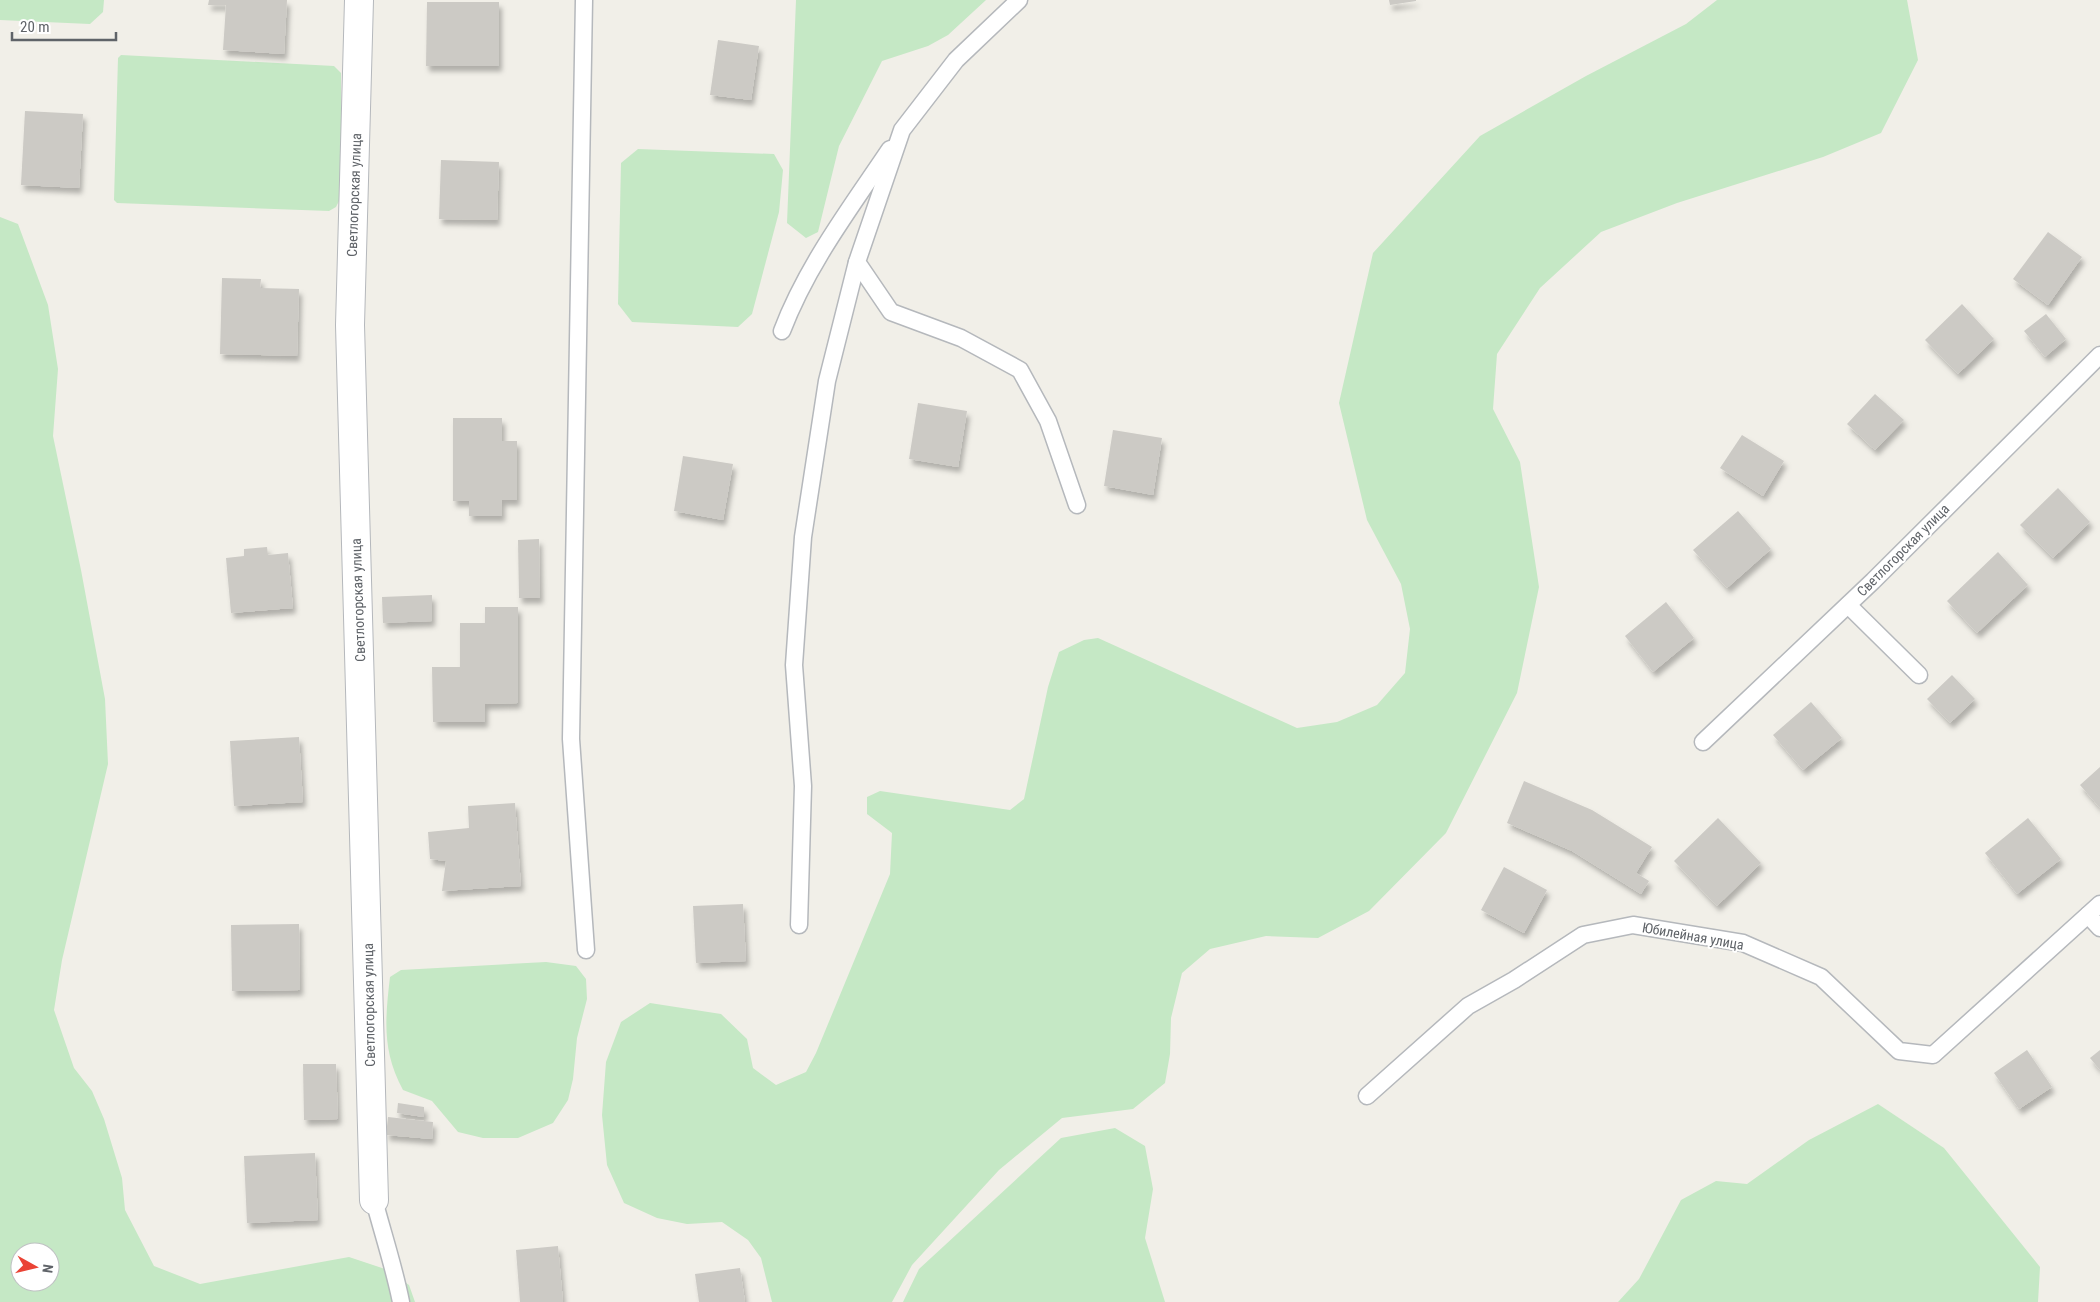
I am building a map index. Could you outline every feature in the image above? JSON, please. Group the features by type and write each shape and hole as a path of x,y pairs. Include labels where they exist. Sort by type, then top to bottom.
{"street":[{"name":"Светлогорская улица","path":"359,0 350,325 374,1200"}],"lane":[{"path":"584,0 570,739 586,950"},
{"path":"782,331 793,302 836,229 902,130 956,60 1019,0"},
{"path":"799,925 803,786 794,665 803,537 827,381 857,262 902,130"},
{"path":"857,262 891,312 962,338 1020,370 1048,421 1077,505"},
{"name":"Светлогорская улица","path":"1703,742 1848,604 2100,355"},
{"path":"1848,604 1919,675"},
{"path":"2094,909 2100,928"},
{"name":"Юбилейная улица","path":"1367,1096 1468,1006 1514,980 1583,935 1633,925 1743,943 1821,977 1899,1051 1933,1055 2094,909"},
{"path":"374,1200 381,1229 388,1247 401,1302"}],"green space":[{"path":"0,0 104,0 103,12 90,24 0,20"},
{"path":"796,0 986,0 948,35 928,46 882,61 839,146 818,232 806,238 787,223"},
{"path":"1717,0 1907,0 1918,60 1881,133 1823,157 1677,203 1601,232 1540,288 1497,354 1493,409 1520,462 1539,587 1517,693 1446,833 1369,911 1318,938 1266,936 1210,949 1182,973 1171,1018 1170,1054 1165,1083 1133,1109 1062,1118 999,1170 912,1265 892,1302 772,1302 761,1258 748,1240 722,1222 687,1224 657,1218 624,1203 607,1165 602,1115 606,1062 621,1022 650,1003 721,1014 747,1039 753,1068 776,1085 806,1072 816,1053 890,874 892,833 867,814 867,797 880,791 1010,810 1024,799 1048,687 1059,652 1084,640 1098,638 1297,728 1337,722 1377,705 1405,673 1410,629 1401,584 1367,520 1339,403 1373,253 1480,136 1586,76 1686,24"},
{"path":"121,55 334,66 341,73 341,197 336,207 329,211 117,203 114,200 118,58"},
{"path":"638,149 774,154 783,170 779,212 752,314 738,327 632,322 618,304 621,163"},
{"path":"0,217 18,224 48,305 58,369 53,436 105,699 108,764 62,960 54,1010 74,1068 92,1091 104,1119 122,1178 125,1210 154,1266 200,1284 349,1257 385,1269 409,1285 415,1302 0,1302"},
{"path":"546,962 576,966 586,979 587,999 577,1038 573,1079 568,1100 553,1123 518,1138 483,1138 458,1132 432,1101 403,1090 391,1062 388,1048 386,1021 390,977 401,970"},
{"path":"1878,1104 1944,1148 2040,1267 2038,1302 1618,1302 1639,1279 1681,1200 1716,1181 1747,1184 1809,1140"},
{"path":"1115,1128 1145,1146 1153,1189 1145,1238 1165,1302 903,1302 919,1269 1061,1138"}],"building":[{"path":"209,0 287,0 284,54 223,50 226,5 208,5"},
{"path":"1389,0 1416,0 1416,1 1390,5"},
{"path":"427,2 499,2 499,66 426,66"},
{"path":"718,40 759,46 751,100 710,95"},
{"path":"25,111 83,114 79,188 21,185"},
{"path":"441,160 499,162 497,220 439,219"},
{"path":"2048,232 2082,257 2048,305 2013,279"},
{"path":"222,278 261,279 260,288 299,289 297,356 220,354"},
{"path":"1962,304 1994,339 1958,374 1925,340"},
{"path":"2046,314 2066,339 2045,357 2024,331"},
{"path":"1875,394 1904,420 1875,450 1847,424"},
{"path":"918,403 967,411 958,467 909,459"},
{"path":"453,418 502,418 502,441 517,441 517,500 502,500 502,516 469,516 469,501 453,501"},
{"path":"1113,430 1162,438 1153,495 1104,486"},
{"path":"1742,435 1784,461 1763,496 1720,468"},
{"path":"683,456 733,464 723,520 674,511"},
{"path":"2058,488 2090,522 2053,558 2020,525"},
{"path":"1738,511 1771,549 1727,588 1693,550"},
{"path":"539,539 540,598 519,598 518,540"},
{"path":"267,547 268,555 288,553 293,608 231,613 226,558 244,556 244,549"},
{"path":"1998,552 2028,585 1977,633 1947,601"},
{"path":"432,595 432,621 383,623 382,597"},
{"path":"1666,602 1694,638 1653,672 1625,636"},
{"path":"485,607 518,607 518,703 485,704 485,722 433,722 432,667 460,667 460,623 485,623"},
{"path":"1952,675 1975,699 1950,723 1927,699"},
{"path":"1811,702 1842,738 1803,770 1773,735"},
{"path":"299,737 303,802 234,806 230,741"},
{"path":"2100,767 2100,808 2080,785"},
{"path":"1524,781 1592,810 1652,847 1636,873 1649,881 1641,894 1572,851 1507,823"},
{"path":"515,803 521,886 442,891 446,861 430,859 428,832 469,828 468,806"},
{"path":"1718,818 1761,863 1717,906 1674,861"},
{"path":"2028,818 2061,859 2017,894 1985,853"},
{"path":"1504,867 1547,890 1524,933 1481,910"},
{"path":"743,904 746,961 696,963 693,906"},
{"path":"299,924 300,990 232,991 231,925"},
{"path":"2027,1050 2052,1087 2019,1109 1994,1073"},
{"path":"2100,1050 2100,1070 2090,1058"},
{"path":"303,1064 336,1064 338,1119 304,1120"},
{"path":"398,1103 424,1107 424,1117 397,1113"},
{"path":"388,1117 433,1122 432,1139 386,1135"},
{"path":"315,1153 318,1220 247,1223 244,1156"},
{"path":"558,1246 563,1302 520,1302 516,1250"},
{"path":"740,1268 745,1302 699,1302 695,1274"}]}
